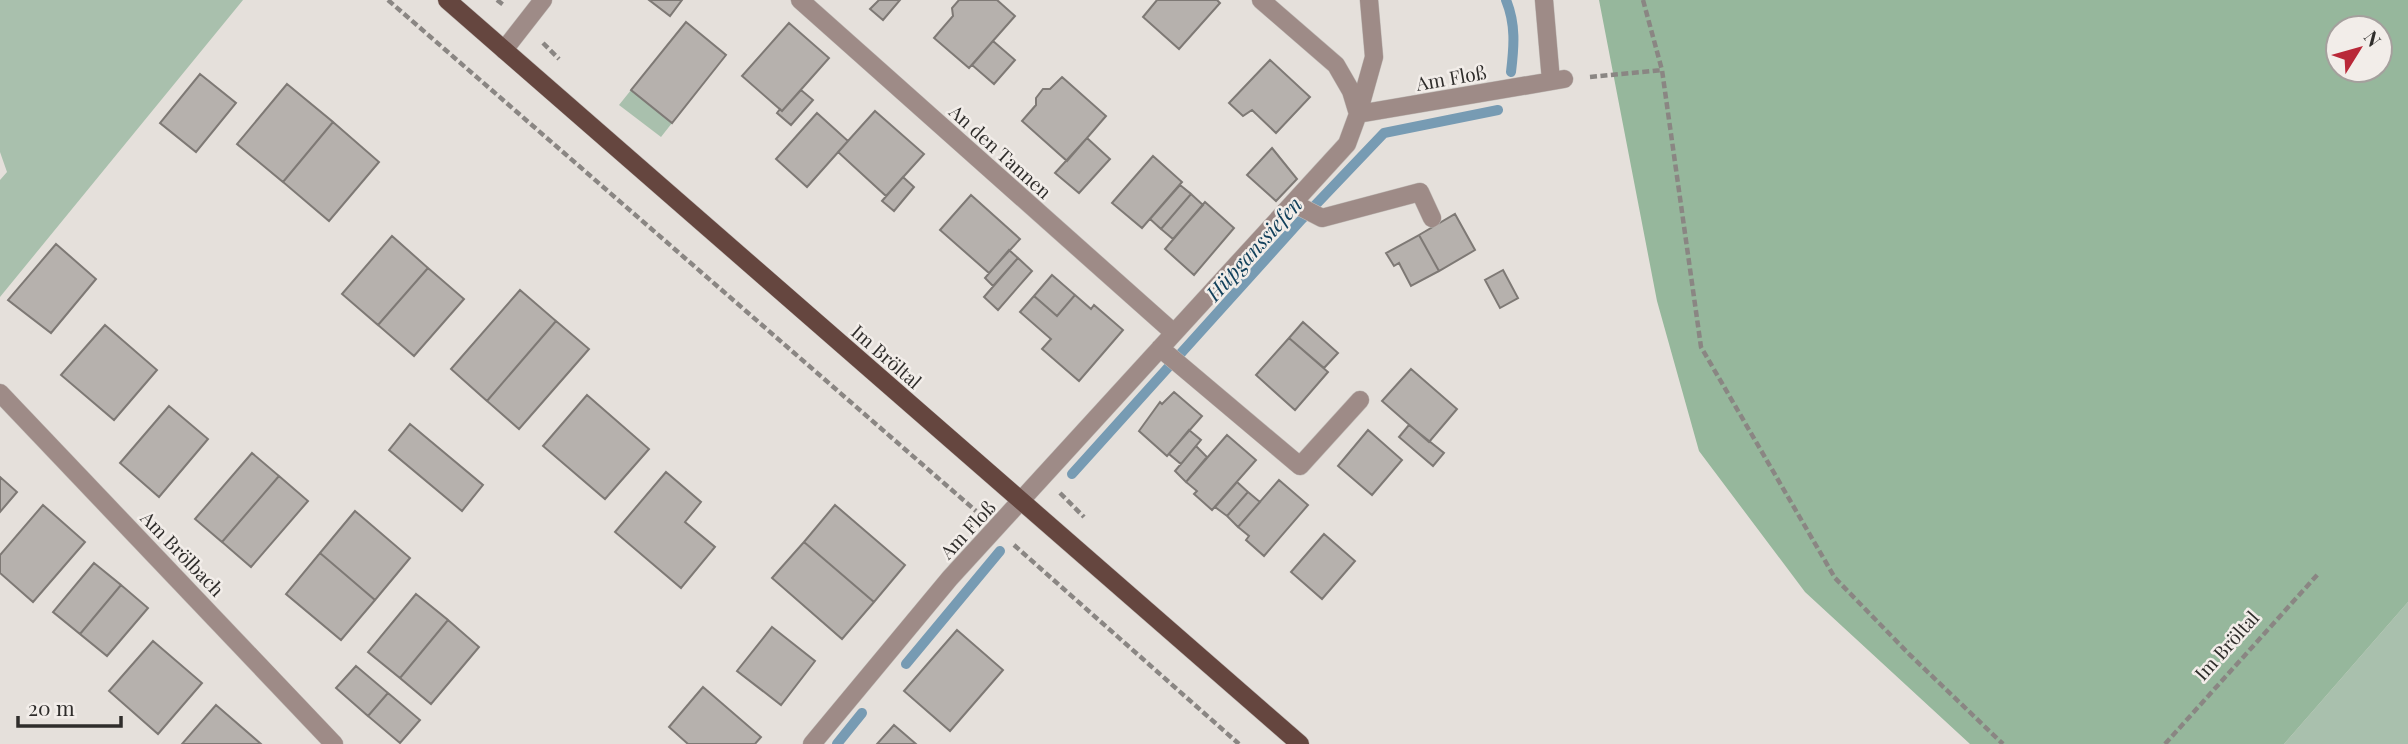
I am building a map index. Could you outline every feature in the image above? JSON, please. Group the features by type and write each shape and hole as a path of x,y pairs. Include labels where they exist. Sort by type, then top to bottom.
{"main road":[{"name":"Im Bröltal","path":"447,0 1300,744"}],"street":[{"path":"504,50 543,0"},
{"name":"An den Tannen","path":"800,0 1174,333"},
{"path":"1261,0 1336,65 1351,91 1358,114"},
{"name":"Am Floß","path":"812,744 950,578 1347,144 1374,57 1369,0"},
{"path":"1544,0 1558,80"},
{"name":"Am Floß","path":"1358,114 1558,80"},
{"path":"1293,204 1322,218 1420,192 1432,218"},
{"path":"1160,348 1300,466 1360,400"},
{"name":"Am Brölbach","path":"0,393 334,744"}],"path":[{"path":"387,0 996,528 1239,744"},
{"path":"1643,0 1662,70 1701,347 1835,578 2003,744"},
{"path":"1558,80 1662,70"},
{"name":"Im Bröltal","path":"2165,744 2318,574"}],"green space":[{"path":"0,0 243,0 0,297 0,180 7,172 0,152"},
{"path":"1599,0 2408,0 2408,602 2284,744 1970,744 1805,592 1699,451 1657,301"},
{"path":"631,90 672,123 661,137 619,105"},
{"path":"2408,602 2408,744 2284,744"}],"building":[{"path":"649,0 682,0 670,16"},
{"path":"879,0 900,0 883,20 870,9"},
{"path":"959,0 997,0 1015,16 969,68 934,38 953,16 952,8"},
{"path":"1157,0 1217,0 1220,3 1179,49 1143,17"},
{"path":"686,22 726,55 672,123 631,90"},
{"path":"789,23 829,58 782,111 742,76"},
{"path":"993,41 1015,60 994,84 972,65"},
{"path":"1270,60 1310,97 1276,133 1252,110 1243,116 1229,103"},
{"path":"200,74 236,103 196,152 160,123"},
{"path":"1062,77 1106,116 1067,161 1022,121 1036,105 1036,98 1043,89 1050,89"},
{"path":"287,84 333,122 283,182 237,144"},
{"path":"801,90 813,100 791,125 777,113"},
{"path":"875,111 924,154 886,196 838,152"},
{"path":"817,113 848,141 807,187 776,159"},
{"path":"333,122 379,162 329,221 283,182"},
{"path":"1087,138 1110,159 1079,193 1055,173"},
{"path":"1272,148 1297,179 1276,201 1247,175"},
{"path":"1153,156 1182,182 1142,228 1112,203"},
{"path":"903,177 914,187 894,211 882,201"},
{"path":"1180,185 1191,194 1161,229 1150,219"},
{"path":"1191,194 1203,205 1173,239 1161,229"},
{"path":"971,195 1020,239 989,273 940,230"},
{"path":"1205,202 1234,228 1194,275 1165,249"},
{"path":"1455,214 1475,250 1439,271 1419,235"},
{"path":"1419,235 1439,271 1411,286 1399,263 1394,266 1386,253"},
{"path":"392,236 428,268 378,325 342,294"},
{"path":"56,244 96,279 51,333 8,300"},
{"path":"1009,250 1018,258 993,286 985,278"},
{"path":"1018,258 1032,271 998,310 984,297"},
{"path":"428,268 464,299 414,356 378,325"},
{"path":"1503,270 1518,298 1500,308 1485,280"},
{"path":"1052,275 1075,295 1057,316 1034,296"},
{"path":"520,290 556,321 487,401 451,369"},
{"path":"1075,295 1091,309 1094,305 1123,330 1079,381 1042,349 1051,339 1020,312 1034,296 1057,316"},
{"path":"556,321 589,349 519,429 487,401"},
{"path":"1303,322 1338,353 1324,368 1289,338"},
{"path":"105,325 157,370 114,420 61,375"},
{"path":"1289,338 1328,372 1295,410 1256,375"},
{"path":"1411,369 1457,409 1429,442 1382,401"},
{"path":"1174,392 1202,416 1167,456 1139,431 1160,402 1162,404"},
{"path":"587,395 649,449 605,499 543,446"},
{"path":"169,406 208,439 159,497 120,463"},
{"path":"410,424 483,485 462,511 389,450"},
{"path":"1409,425 1444,453 1433,466 1399,437"},
{"path":"1189,430 1201,440 1181,464 1169,454"},
{"path":"1368,430 1402,460 1372,495 1338,466"},
{"path":"1227,435 1256,460 1212,510 1194,494 1197,491 1186,482"},
{"path":"1196,446 1207,457 1186,482 1175,471"},
{"path":"252,453 279,476 222,542 195,519"},
{"path":"666,472 701,502 685,522 715,547 681,588 615,532"},
{"path":"279,476 308,501 251,567 222,542"},
{"path":"0,477 17,492 0,512"},
{"path":"1279,480 1308,505 1264,556 1246,540 1249,536 1238,527"},
{"path":"1237,482 1248,492 1227,516 1215,507"},
{"path":"1248,492 1260,502 1238,527 1227,516"},
{"path":"43,505 85,542 33,602 0,573 0,555"},
{"path":"835,505 905,565 874,602 804,542"},
{"path":"355,511 410,558 375,600 320,553"},
{"path":"1324,534 1355,561 1322,599 1291,572"},
{"path":"804,542 874,602 842,639 772,578"},
{"path":"320,553 375,600 341,640 286,594"},
{"path":"94,563 121,585 80,634 53,612"},
{"path":"121,585 148,608 107,656 80,634"},
{"path":"416,594 448,620 400,678 368,652"},
{"path":"448,620 479,647 431,704 400,678"},
{"path":"772,627 815,661 781,705 737,671"},
{"path":"957,630 1003,670 950,731 904,691"},
{"path":"153,641 202,683 158,734 109,691"},
{"path":"356,666 388,693 368,716 336,688"},
{"path":"703,687 761,737 755,744 688,744 669,727"},
{"path":"388,693 420,720 400,743 368,716"},
{"path":"216,705 261,744 182,744"},
{"path":"894,725 916,744 877,744"}],"waterway":[{"name":"Hüpganssiefen","path":"1506,0 1513,27 1511,72"},
{"name":"Hüpganssiefen","path":"1072,474 1302,219 1384,133 1498,110"},
{"name":"Hüpganssiefen","path":"906,664 1000,551"},
{"name":"Hüpganssiefen","path":"837,744 862,713"}]}
